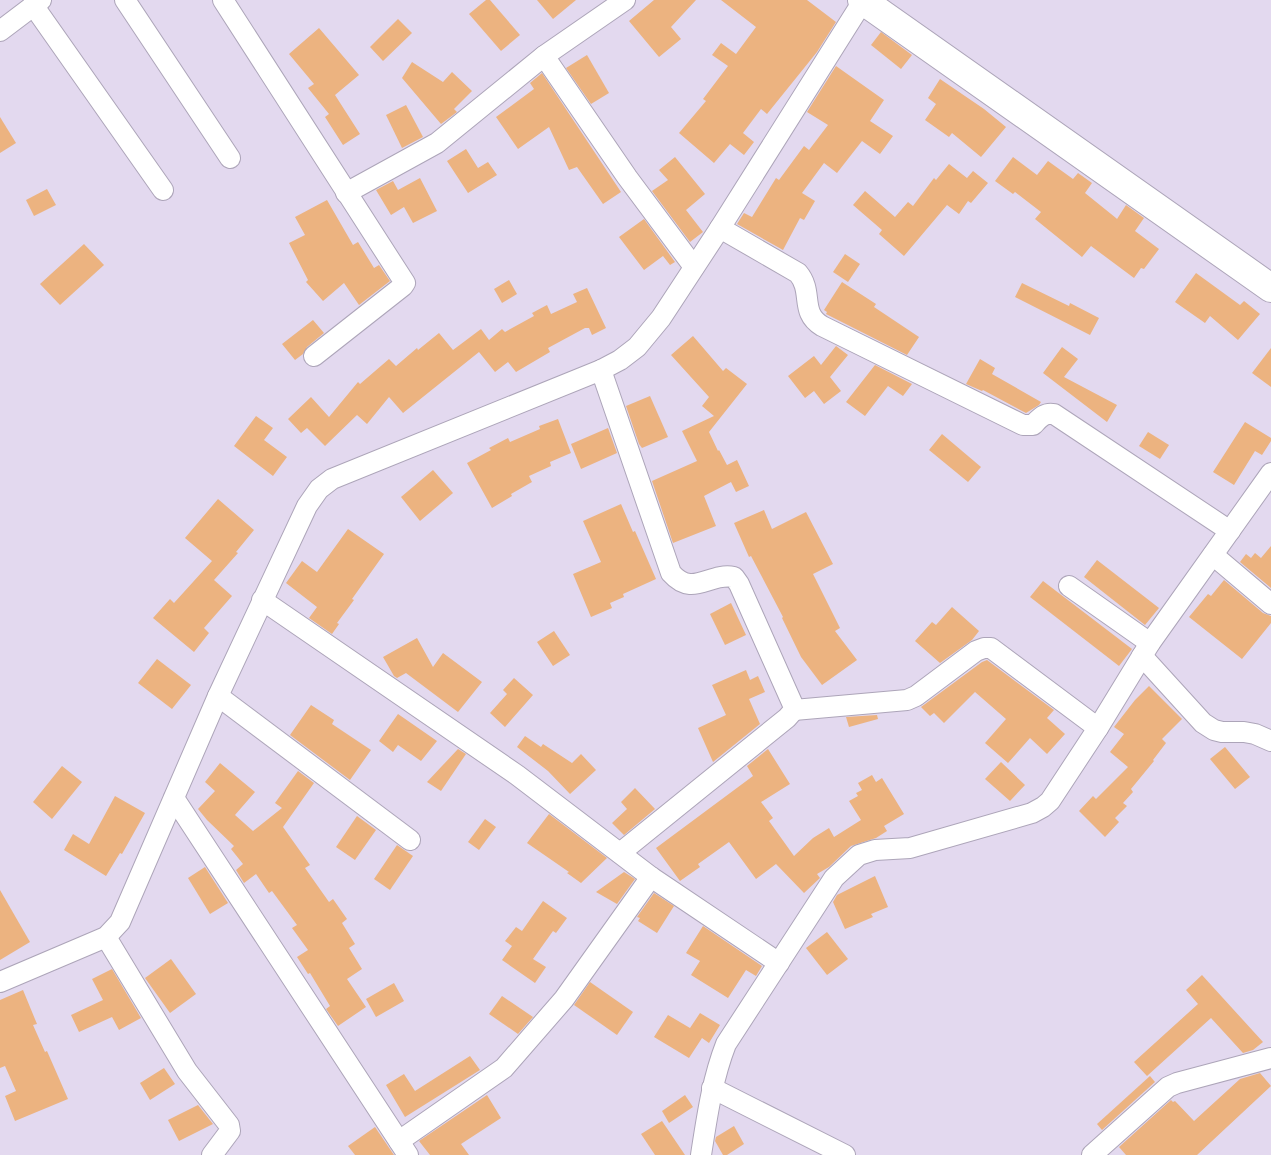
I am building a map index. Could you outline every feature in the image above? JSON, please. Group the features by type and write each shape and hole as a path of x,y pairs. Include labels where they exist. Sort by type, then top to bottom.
{"street":[{"path":"125,0 230,158"},
{"path":"223,0 405,285 314,356"},
{"path":"346,193 437,143 544,56 625,0"},
{"path":"0,982 106,937 120,922 218,696 262,600 307,506 319,489 332,479 601,370 620,360 637,347 661,318 720,228 863,0 1271,288"},
{"path":"0,31 37,3 163,190"},
{"path":"544,56 627,178 694,267"},
{"path":"720,228 798,273 804,280 810,315 814,322 1024,425 1033,426 1045,414 1054,414 1230,531"},
{"path":"601,370 671,573 677,580 685,584 698,584 726,575 734,577 739,584 794,710"},
{"path":"701,1155 712,1088 719,1061 726,1044 834,878 859,855 875,850 910,848 1032,813 1050,801 1098,728 1146,649 1271,473"},
{"path":"1213,555 1271,604"},
{"path":"1069,586 1146,649 1203,723 1214,730 1244,732 1271,741"},
{"path":"262,600 517,776 651,877 779,963"},
{"path":"620,853 787,718 794,710 907,700 916,696 976,651 984,648 991,648 1098,728"},
{"path":"218,696 410,840"},
{"path":"174,798 404,1148 504,1068 564,999 651,877"},
{"path":"106,937 187,1071 230,1125 230,1130 212,1155"},
{"path":"1092,1155 1168,1087 1271,1058"},
{"path":"712,1088 845,1155"}],"building":[{"path":"486,0 490,0 520,35 501,51 469,14"},
{"path":"537,0 576,0 553,19"},
{"path":"654,0 696,0 671,27 681,39 659,57 629,21"},
{"path":"721,0 807,0 836,22 817,52 767,114 761,109 743,133 754,142 744,155 730,144 714,163 679,133 706,101 703,99 728,66 712,55 721,43 736,54 756,27"},
{"path":"398,19 412,33 383,61 370,47"},
{"path":"319,28 359,75 335,95 360,134 343,145 325,117 329,114 308,88 314,84 289,54"},
{"path":"881,32 912,55 901,69 871,45"},
{"path":"587,55 609,93 591,104 566,68"},
{"path":"412,62 443,82 452,72 472,91 454,109 457,112 441,124 402,78"},
{"path":"836,66 884,100 870,121 893,136 880,154 862,141 837,173 824,163 802,193 815,201 804,220 800,218 783,250 737,224 744,213 752,217 776,178 779,180 804,146 809,150 828,125 807,112"},
{"path":"542,73 621,192 603,204 577,167 569,170 549,127 518,149 496,117 534,89 530,83"},
{"path":"940,79 984,109 1006,127 981,157 952,133 949,137 925,120 936,104 928,98"},
{"path":"406,105 423,137 402,148 386,115"},
{"path":"0,117 16,143 0,153"},
{"path":"466,149 478,168 488,162 497,175 468,193 447,161"},
{"path":"675,157 705,194 686,210 703,232 690,242 652,191 668,180 659,170"},
{"path":"1013,157 1037,175 1048,161 1073,179 1078,173 1092,183 1085,193 1117,219 1126,205 1144,218 1135,231 1159,249 1144,269 1141,268 1134,278 1091,246 1082,257 1035,219 1041,212 1015,192 1013,194 995,181"},
{"path":"949,164 967,178 973,171 988,183 971,203 968,201 959,214 947,205 904,256 879,234 882,230 853,205 865,191 895,217 908,202 913,206 934,178 936,180"},
{"path":"420,178 437,211 413,223 404,207 391,215 376,190 393,181 398,190"},
{"path":"47,189 56,205 34,216 26,200"},
{"path":"327,200 353,245 358,242 374,268 379,265 390,281 359,305 344,283 323,301 306,282 308,280 289,243 305,235 295,217"},
{"path":"644,219 675,262 670,265 663,256 644,270 619,237"},
{"path":"84,244 104,265 60,305 40,284"},
{"path":"845,254 860,264 848,282 833,272"},
{"path":"1196,273 1240,305 1244,301 1260,314 1238,340 1210,316 1205,323 1175,302"},
{"path":"509,280 517,294 502,303 494,289"},
{"path":"842,282 876,304 874,307 919,337 907,355 826,314 827,312 824,310"},
{"path":"1022,283 1069,306 1070,303 1099,318 1090,335 1015,297"},
{"path":"587,288 606,328 592,335 589,328 585,328 548,348 550,352 516,372 508,362 495,372 479,352 403,413 389,397 367,424 357,415 325,446 307,428 301,433 288,419 311,397 329,417 358,382 360,384 389,359 396,366 439,333 453,350 481,329 489,340 502,329 505,332 534,316 532,313 547,305 551,314 577,302 573,294"},
{"path":"313,320 324,333 295,360 282,344"},
{"path":"693,336 723,371 726,368 747,384 709,432 727,465 737,460 749,486 736,492 731,482 704,496 716,526 673,543 652,481 697,461 682,431 714,416 702,406 709,397 671,355"},
{"path":"836,346 848,355 830,377 841,391 824,404 814,391 805,398 788,376 814,356 821,365"},
{"path":"1062,347 1078,359 1064,377 1117,405 1107,422 1043,373"},
{"path":"1271,348 1271,387 1252,373"},
{"path":"980,359 995,368 992,374 1041,402 1039,405 1026,413 983,390 966,384"},
{"path":"875,365 912,384 903,396 888,386 865,416 846,402"},
{"path":"650,396 668,437 642,448 626,406"},
{"path":"256,416 273,428 264,440 287,457 273,476 234,446"},
{"path":"558,419 571,453 550,462 551,466 529,476 532,482 492,508 467,463 508,438 510,442 540,429 539,426"},
{"path":"1245,422 1271,438 1271,441 1262,455 1255,451 1234,485 1213,472"},
{"path":"608,428 617,453 581,469 571,444"},
{"path":"1148,432 1169,445 1160,459 1139,446"},
{"path":"942,434 981,467 968,482 929,450"},
{"path":"433,470 453,493 420,521 401,497"},
{"path":"218,499 254,530 236,552 238,553 214,580 232,596 204,628 209,633 194,652 153,618 170,599 174,603 212,561 185,538"},
{"path":"621,504 656,579 623,594 624,597 610,603 612,608 591,617 573,574 601,562 583,521"},
{"path":"764,510 772,529 806,512 833,564 813,574 840,628 835,631 857,660 822,685 801,657 783,617 751,556 749,557 734,523"},
{"path":"348,529 384,554 352,599 354,600 337,623 339,624 332,634 309,618 317,607 286,583 302,561 317,572"},
{"path":"1271,546 1271,588 1240,562 1246,554 1251,558 1255,553 1261,558"},
{"path":"1097,560 1159,608 1145,625 1084,577"},
{"path":"1224,580 1263,613 1271,616 1271,623 1242,659 1189,617 1208,594 1211,596"},
{"path":"1043,581 1132,649 1119,666 1030,597"},
{"path":"731,603 746,635 725,645 710,614"},
{"path":"952,607 979,631 972,640 940,663 915,641 932,622 936,625"},
{"path":"554,631 570,655 553,666 537,642"},
{"path":"417,638 433,667 443,653 482,682 458,712 406,673 397,678 394,676 383,657"},
{"path":"157,659 191,685 172,709 138,683"},
{"path":"987,660 1054,710 1047,718 1065,734 1047,754 1030,738 1008,763 985,743 1006,719 975,692 944,723 934,713 930,716 921,707"},
{"path":"746,670 750,680 758,676 765,692 749,699 760,724 713,762 698,728 726,715 712,685"},
{"path":"514,678 533,695 505,727 490,713 507,694 503,690"},
{"path":"1149,686 1182,719 1162,739 1166,743 1131,789 1133,792 1123,803 1127,806 1115,818 1119,822 1105,837 1079,811 1093,796 1096,799 1128,767 1110,752 1124,734 1114,727 1135,700"},
{"path":"311,705 334,720 332,724 371,750 350,780 290,735"},
{"path":"398,714 437,741 421,761 398,745 393,752 379,741"},
{"path":"877,715 878,719 849,727 846,717"},
{"path":"525,736 541,747 543,744 572,763 581,754 596,770 570,794 548,771 517,747"},
{"path":"1225,747 1250,777 1235,789 1210,759"},
{"path":"458,749 466,754 441,791 427,782"},
{"path":"768,749 790,784 761,802 773,818 769,821 794,856 813,838 829,828 834,837 861,820 849,801 858,796 856,793 862,790 858,783 872,775 876,782 882,778 904,814 884,826 887,831 876,838 851,846 829,867 817,874 820,878 804,893 776,864 756,879 729,842 698,864 700,867 680,881 656,848 753,776 747,766"},
{"path":"1001,762 1025,785 1010,801 985,779"},
{"path":"220,763 255,792 235,815 253,831 282,808 275,803 298,771 314,783 283,827 310,865 305,868 329,902 333,899 347,919 342,923 355,944 349,948 362,969 347,979 366,1007 338,1026 326,1009 330,1006 310,973 308,974 297,957 308,950 292,928 297,925 272,891 269,893 256,874 244,883 236,870 243,864 231,849 234,846 198,809 215,791 205,782"},
{"path":"62,766 82,782 52,819 33,802"},
{"path":"635,788 655,809 624,835 612,823 627,809 621,802"},
{"path":"115,796 145,813 122,854 120,853 106,876 64,850 73,834 89,844"},
{"path":"549,814 607,858 581,883 567,873 569,872 527,843"},
{"path":"357,816 376,830 355,860 336,847"},
{"path":"485,819 496,827 479,850 468,842"},
{"path":"397,845 413,856 390,890 374,879"},
{"path":"205,867 228,903 210,914 188,878"},
{"path":"624,872 635,879 617,904 596,892"},
{"path":"875,876 888,907 871,914 873,917 845,929 833,902 837,895"},
{"path":"0,890 30,942 0,960"},
{"path":"654,893 674,906 657,933 638,921 640,918 637,917"},
{"path":"543,901 567,918 556,933 553,931 533,959 546,967 535,983 502,960 512,946 505,941 516,927 522,931"},
{"path":"703,926 762,966 756,976 746,970 728,998 691,975 700,961 686,953"},
{"path":"827,932 848,959 827,975 806,948"},
{"path":"171,959 196,994 170,1013 145,978"},
{"path":"112,969 141,1018 119,1030 112,1017 79,1032 71,1015 103,1000 92,979"},
{"path":"1202,975 1263,1042 1253,1050 1243,1053 1211,1018 1147,1076 1134,1062 1198,1004 1186,990"},
{"path":"590,982 633,1012 617,1035 574,1005"},
{"path":"394,983 404,1001 376,1017 366,999"},
{"path":"23,990 37,1024 33,1025 45,1052 47,1051 68,1099 15,1121 5,1096 16,1091 5,1066 0,1068 0,1000"},
{"path":"502,996 533,1017 518,1034 489,1014"},
{"path":"700,1013 720,1025 709,1043 702,1038 689,1058 654,1037 668,1015 690,1028"},
{"path":"470,1056 480,1070 405,1117 386,1085 404,1074 415,1091"},
{"path":"164,1068 175,1084 150,1100 140,1083"},
{"path":"1260,1073 1271,1086 1197,1155 1126,1155 1119,1147 1171,1100 1175,1101 1194,1121 1240,1079"},
{"path":"1150,1076 1155,1082 1102,1130 1097,1124"},
{"path":"487,1095 501,1118 461,1144 469,1155 430,1155 419,1141"},
{"path":"685,1095 693,1107 669,1123 662,1111"},
{"path":"198,1105 213,1124 179,1141 168,1120"},
{"path":"662,1121 685,1155 655,1155 641,1134"},
{"path":"734,1126 744,1144 727,1155 723,1155 715,1141 716,1137"},
{"path":"375,1127 394,1155 355,1155 348,1146"}]}
